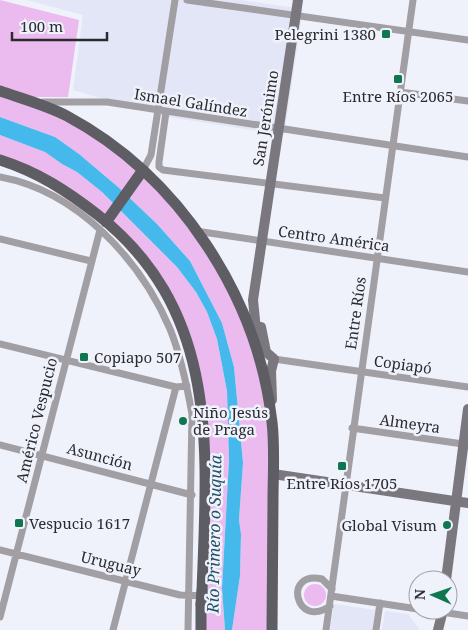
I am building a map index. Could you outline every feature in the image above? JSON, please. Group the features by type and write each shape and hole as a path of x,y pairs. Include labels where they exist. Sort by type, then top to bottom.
{"main road":[{"name":"San Jerónimo","path":"259,356 252,308 298,0"},
{"path":"0,91 57,111 81,124 168,195 214,256 238,299 259,356 272,421"},
{"path":"0,160 49,180 106,221 134,248 158,279 182,328 197,374 204,440 201,630"},
{"path":"106,221 141,173"},
{"name":"San Jerónimo","path":"262,241 259,310 266,352 274,360"},
{"path":"272,630 273,474 271,371 274,360"},
{"path":"447,570 468,409"},
{"path":"273,474 468,503"}],"street":[{"path":"175,0 162,111 159,162 161,168 385,198"},
{"path":"187,0 468,40"},
{"name":"Entre Ríos","path":"326,630 344,484 413,0"},
{"path":"400,92 468,101"},
{"name":"Ismael Galíndez","path":"27,100 45,102 101,102 468,157"},
{"path":"141,173 151,155 162,111"},
{"path":"0,177 21,181 106,221 159,308 170,330 187,386 193,436 188,630"},
{"name":"Américo Vespucio","path":"0,617 91,262 106,221"},
{"name":"Centro América","path":"196,231 468,272"},
{"path":"0,239 91,262"},
{"path":"0,344 176,388 187,386"},
{"name":"Copiapó","path":"274,360 468,387"},
{"path":"114,630 176,388"},
{"name":"Almeyra","path":"352,428 463,444"},
{"name":"Asunción","path":"0,445 192,495"},
{"name":"Uruguay","path":"0,550 188,596 217,596"},
{"path":"330,606 322,613 310,614 300,606 297,594 301,584 311,578 322,579 331,593 380,604 408,608"},
{"path":"376,630 380,604"}],"shaded area":[{"path":"0,0 79,20 68,97 27,97 0,88"},
{"path":"27,0 240,0 303,9 284,135 162,116 73,90 83,15"},
{"path":"0,91 48,107 143,170 227,278 268,399 272,630 232,630 240,576 241,534 239,520 243,463 234,367 222,323 190,261 157,224 118,187 79,154 55,137 0,117"},
{"path":"0,135 45,152 77,172 102,192 177,267 196,292 207,312 217,339 227,391 229,460 222,588 225,630 201,630 200,391 158,279 74,196 0,160"},
{"path":"315,584 323,587 326,595 323,603 315,606 307,603 304,595 307,587"},
{"path":"334,604 375,610 373,630 330,630"},
{"path":"385,611 408,614 408,620 412,620 420,630 382,630"}],"water":[{"path":"0,117 55,137 79,154 118,187 157,224 190,261 222,323 234,367 243,463 239,520 241,534 240,576 232,630 225,630 222,588 229,460 227,391 217,339 207,312 196,292 177,267 102,192 77,172 45,152 0,135"}],"place":[{"name":"Pelegrini 1380","path":"386,34"},
{"name":"Entre Ríos 2065","path":"398,79"},
{"name":"Copiapo 507","path":"84,357"},
{"name":"Niño Jesús de Praga","path":"183,421"},
{"name":"Entre Ríos 1705","path":"342,466"},
{"name":"Vespucio 1617","path":"19,523"},
{"name":"Global Visum","path":"447,525"}],"water label":[{"name":"Río Primero o Suquía","path":"214,534"}]}
